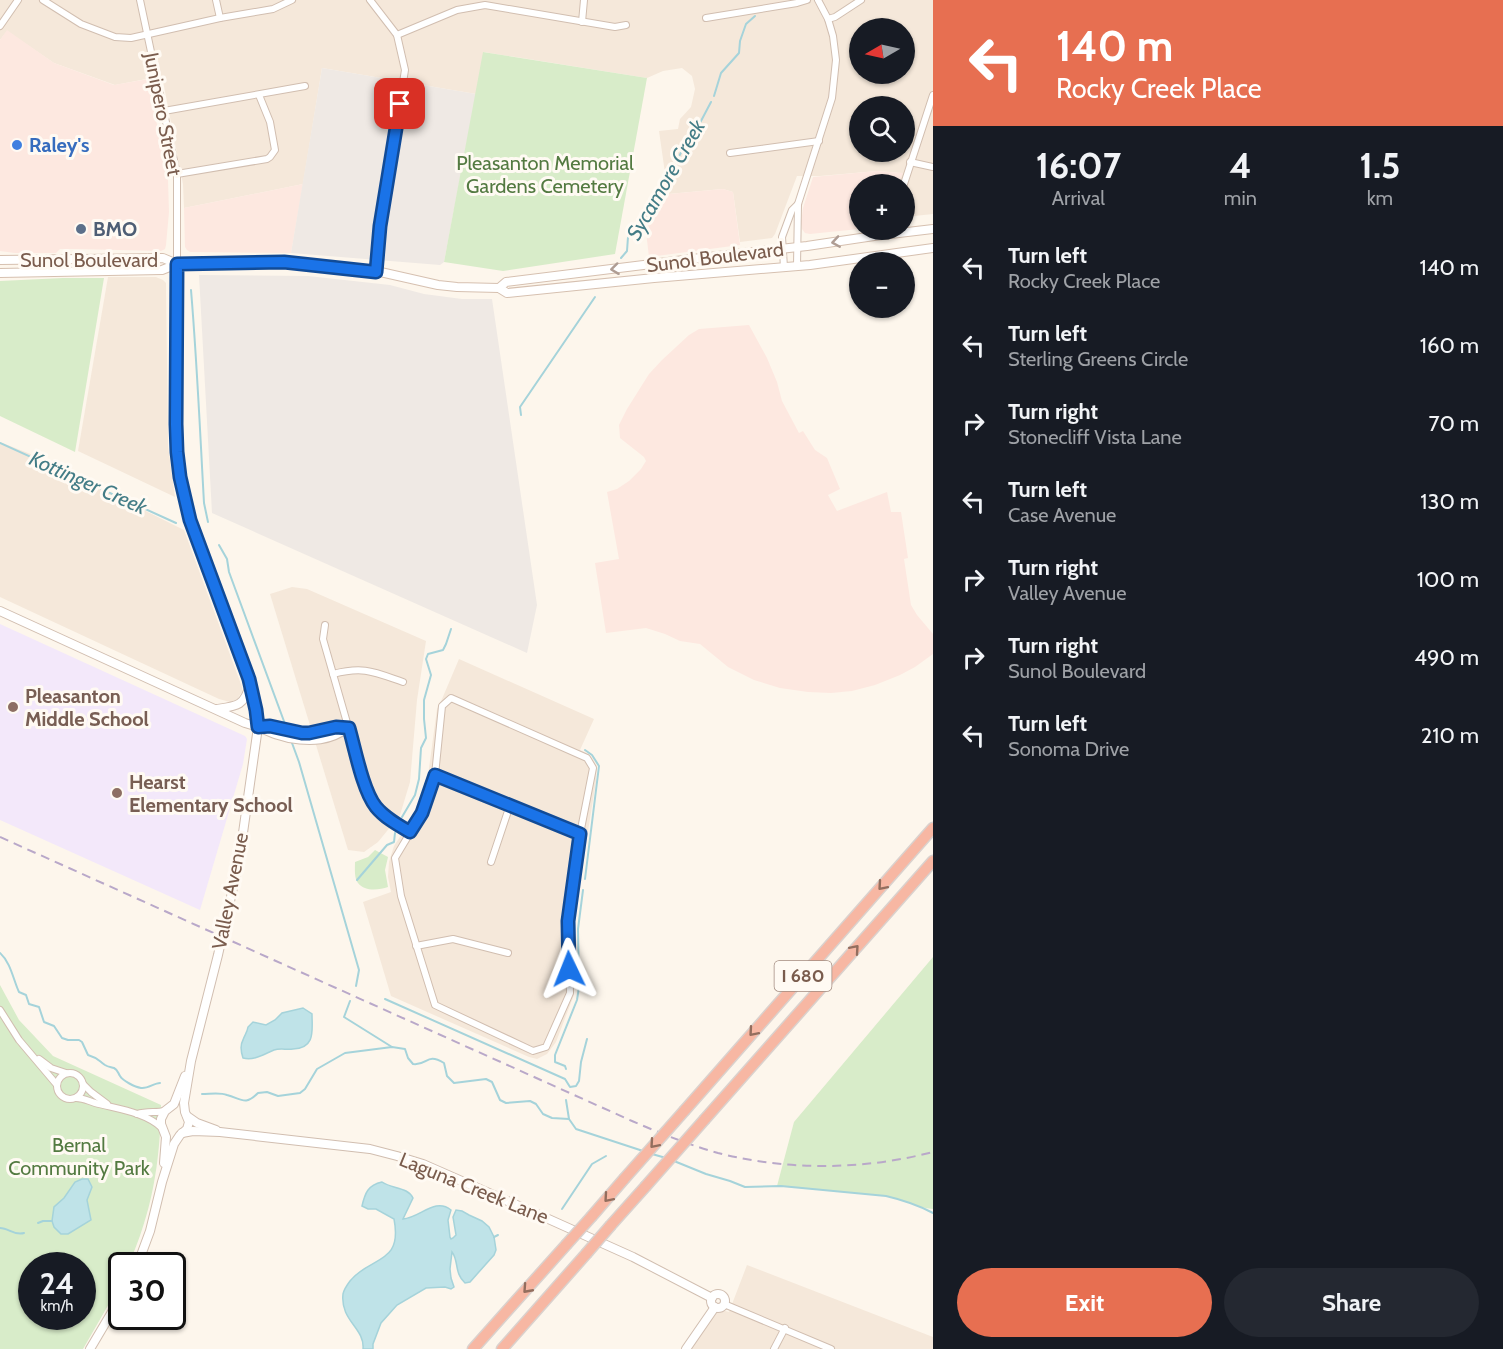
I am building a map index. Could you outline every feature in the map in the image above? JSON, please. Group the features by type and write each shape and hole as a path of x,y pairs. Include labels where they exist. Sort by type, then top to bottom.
{"highway":[{"name":"I 680","path":"473,1349 933,828"},
{"name":"I 680","path":"502,1349 933,861"}],"main road":[{"name":"Sunol Boulevard","path":"915,230 933,229"},
{"name":"Sunol Boulevard","path":"499,288 506,282 849,239"},
{"name":"Sunol Boulevard","path":"0,273 162,270 177,264 284,262 376,272 457,288 499,288 507,293 797,266 933,248"},
{"name":"Sunol Boulevard","path":"0,260 163,258 177,264"},
{"path":"542,289 560,283 591,279 595,277 596,271"}],"street":[{"path":"0,26 18,0"},
{"path":"43,0 81,24 115,38 131,38 273,9 292,0"},
{"name":"Junipero Street","path":"140,0 177,174 177,264"},
{"path":"216,0 220,18"},
{"path":"370,0 398,36 405,70 380,226 376,272"},
{"path":"582,22 584,0"},
{"path":"706,18 807,0"},
{"path":"797,266 798,204 832,98 836,60 828,19 818,0"},
{"path":"828,19 861,0"},
{"path":"398,36 458,10 485,5 615,27 626,25"},
{"path":"164,111 306,86"},
{"path":"177,174 270,157 275,150 270,122 264,112 260,95"},
{"path":"915,147 933,95"},
{"path":"730,153 819,141"},
{"path":"907,174 910,162 933,167"},
{"path":"784,267 782,237 792,210 798,204"},
{"name":"Valley Avenue","path":"177,264 176,424 180,477 190,520 250,684 258,727 239,861 191,1061 184,1103 186,1114"},
{"path":"0,611 245,723 302,733 336,727 349,728"},
{"path":"326,625 323,639 366,789 378,810 410,832"},
{"path":"333,674 363,669 403,682"},
{"path":"216,709 243,702 247,697 250,684"},
{"path":"451,698 587,758 593,768 580,834 568,921 570,993 546,1047 533,1051 435,1005 401,896 395,858 410,832 422,813 435,775 442,706 451,698"},
{"path":"258,727 276,736 311,742 339,736 349,728"},
{"path":"435,775 580,834"},
{"path":"491,862 510,805"},
{"path":"416,946 453,939 507,953"},
{"path":"0,1010 19,1040 57,1085"},
{"path":"31,1054 51,1068 76,1074 91,1092 110,1106"},
{"name":"Valley Avenue","path":"168,1110 176,1101 191,1061"},
{"path":"66,1073 59,1078 57,1085 58,1093 62,1098 85,1099 138,1114 156,1123 172,1135 181,1134"},
{"path":"76,1098 82,1093 83,1084"},
{"path":"138,1114 158,1113 175,1108 181,1109 189,1122 187,1129 174,1144 142,1252"},
{"path":"162,1182 166,1143 161,1119 168,1110"},
{"name":"Laguna Creek Lane","path":"186,1114 197,1123 220,1132"},
{"name":"Laguna Creek Lane","path":"181,1134 193,1131 220,1132 370,1149 423,1164 633,1257 712,1298 717,1294 722,1295 725,1299 724,1304 831,1349"},
{"path":"712,1298 712,1304 715,1307"},
{"path":"715,1307 720,1308 724,1304"},
{"path":"686,1349 715,1307"},
{"path":"90,1349 108,1319"},
{"path":"774,1349 785,1329"}],"shaded area":[{"path":"0,0 933,0 933,214 915,216 915,174 877,171 797,176 772,238 740,242 733,192 723,189 668,194 659,131 678,129 680,119 691,107 695,89 692,76 682,68 663,71 647,78 484,52 476,94 322,68 303,184 184,208 183,184 162,76 115,85 54,63 7,31 0,40"},
{"path":"7,30 54,63 114,85 148,79 168,180 169,212 165,249 161,251 60,249 56,253 0,251 0,40"},
{"path":"322,68 476,94 444,262 440,265 291,253"},
{"path":"877,171 903,173 849,174 849,230 810,234 805,233 801,223 803,208 813,177"},
{"path":"303,184 291,253 190,252 185,247 184,208"},
{"path":"666,188 669,194 723,189 733,192 740,245 649,257 644,215 653,198"},
{"path":"199,275 308,276 390,285 424,294 462,299 492,299 537,605 527,653 212,513"},
{"path":"108,277 156,277 166,283 168,446 175,497 78,451"},
{"path":"749,325 767,358 782,401 799,433 803,431 815,450 827,458 840,489 828,495 837,511 887,492 891,512 901,512 908,558 904,559 911,605 933,634 933,654 915,667 875,685 831,693 780,688 754,680 728,667 700,644 680,641 646,628 606,633 595,563 619,559 607,492 629,481 646,461 620,438 619,425 649,374 689,335 699,329"},
{"path":"0,442 33,455 184,530 242,687 242,692 237,699 230,702 219,699 0,597"},
{"path":"292,587 307,589 426,641 417,700 410,782 400,815 378,842 364,852 348,850 270,594"},
{"name":"Hearst Elementary School","path":"0,624 245,736 247,739 243,764 200,910 0,820"},
{"path":"459,659 594,719 580,750 589,754 597,766 575,913 574,995 556,1042 547,1054 537,1059 391,996 363,902 391,892 388,877 389,862 394,846 412,818 427,783 437,709"},
{"path":"747,1265 933,1337 933,1349 691,1349 717,1312 722,1310 729,1312"}],"green space":[{"name":"Pleasanton Memorial Gardens Cemetery","path":"483,52 647,78 615,254 503,271 444,262"},
{"path":"104,278 75,452 0,416 0,281"},
{"path":"375,850 388,857 385,870 388,887 368,889 357,881 355,862 368,857"},
{"path":"933,957 933,1209 886,1196 777,1186 794,1122"},
{"name":"Bernal Community Park","path":"0,985 19,1020 53,1056 161,1105 159,1147 149,1207 134,1252 108,1252 108,1305 96,1326 96,1252 18,1252 18,1330 94,1330 83,1349 0,1349"}],"water":[{"path":"303,1008 312,1014 312,1032 306,1045 293,1049 276,1049 255,1058 243,1058 241,1044 248,1027 253,1022 266,1025 282,1013"},
{"path":"88,1179 92,1187 87,1200 91,1220 68,1234 61,1234 52,1221 54,1207 64,1198 75,1182"},
{"path":"382,1182 411,1194 413,1198 403,1219 433,1207 445,1207 451,1210 448,1220 451,1239 456,1235 453,1217 456,1210 462,1211 489,1227 494,1237 496,1250 470,1282 465,1283 459,1275 452,1252 450,1269 454,1287 451,1289 426,1288 397,1305 381,1323 373,1349 363,1349 360,1335 345,1311 343,1294 358,1273 383,1258 394,1245 396,1234 394,1219 376,1209 362,1206 368,1190 373,1185"}],"waterway":[{"name":"Sycamore Creek","path":"714,96 721,73 739,53 740,41 746,24 755,16"},
{"name":"Sycamore Creek","path":"621,258 627,251 628,237 645,221 656,192 664,185 711,102"},
{"path":"191,290 204,503 208,522"},
{"name":"Sycamore Creek","path":"521,415 520,407 595,297"},
{"name":"Kottinger Creek","path":"0,443 176,523"},
{"path":"219,545 227,559 229,572 299,762 359,970 356,986"},
{"name":"Sycamore Creek","path":"402,817 415,795 419,779 421,748 426,738 424,700 431,675 426,659 428,654 443,650 451,629"},
{"path":"585,750 592,755 599,766 585,879"},
{"name":"Sycamore Creek","path":"357,880 387,845 394,842 395,833"},
{"path":"566,1069 565,1066 555,1062 555,1055 577,1000 579,987 578,929 583,890"},
{"path":"0,953 9,966 19,992 26,995 29,1004 39,1007 44,1022 54,1026 62,1038 82,1042 88,1055 115,1069 126,1082 144,1088 160,1083"},
{"path":"385,999 565,1079 570,1087 576,1086 579,1081 587,1039"},
{"path":"350,1001 344,1017 392,1047"},
{"path":"202,1094 221,1094 246,1100 258,1093 267,1092 278,1096 300,1093 317,1069 345,1053 392,1047 405,1049 413,1064 430,1059 444,1063 447,1076 454,1083 486,1079 492,1082 500,1100 506,1103 530,1101 536,1104 543,1114 552,1118 569,1119 576,1129 643,1151"},
{"path":"566,1100 569,1119"},
{"path":"652,1154 666,1158"},
{"path":"562,1209 592,1164 606,1156"},
{"path":"674,1161 745,1187 781,1186 886,1196 933,1213"},
{"path":"38,1223 52,1221"},
{"path":"0,1228 24,1233"},
{"path":"494,1237 498,1235"}],"railway":[{"path":"0,837 632,1121 696,1146 745,1159 826,1166 880,1162 933,1152"}],"place":[{"name":"Raley's","path":"17,145"},
{"name":"BMO","path":"81,229"},
{"name":"Pleasanton Middle School","path":"13,707"},
{"name":"Hearst Elementary School","path":"117,793"}],"route":[{"path":"400,104 380,226 376,272 284,262 177,264 176,424 177,452 184,499 249,679 258,727 270,726 302,733 336,727 349,728 371,801 394,823 410,832 422,813 435,775 580,834 568,921 569,969"}]}
